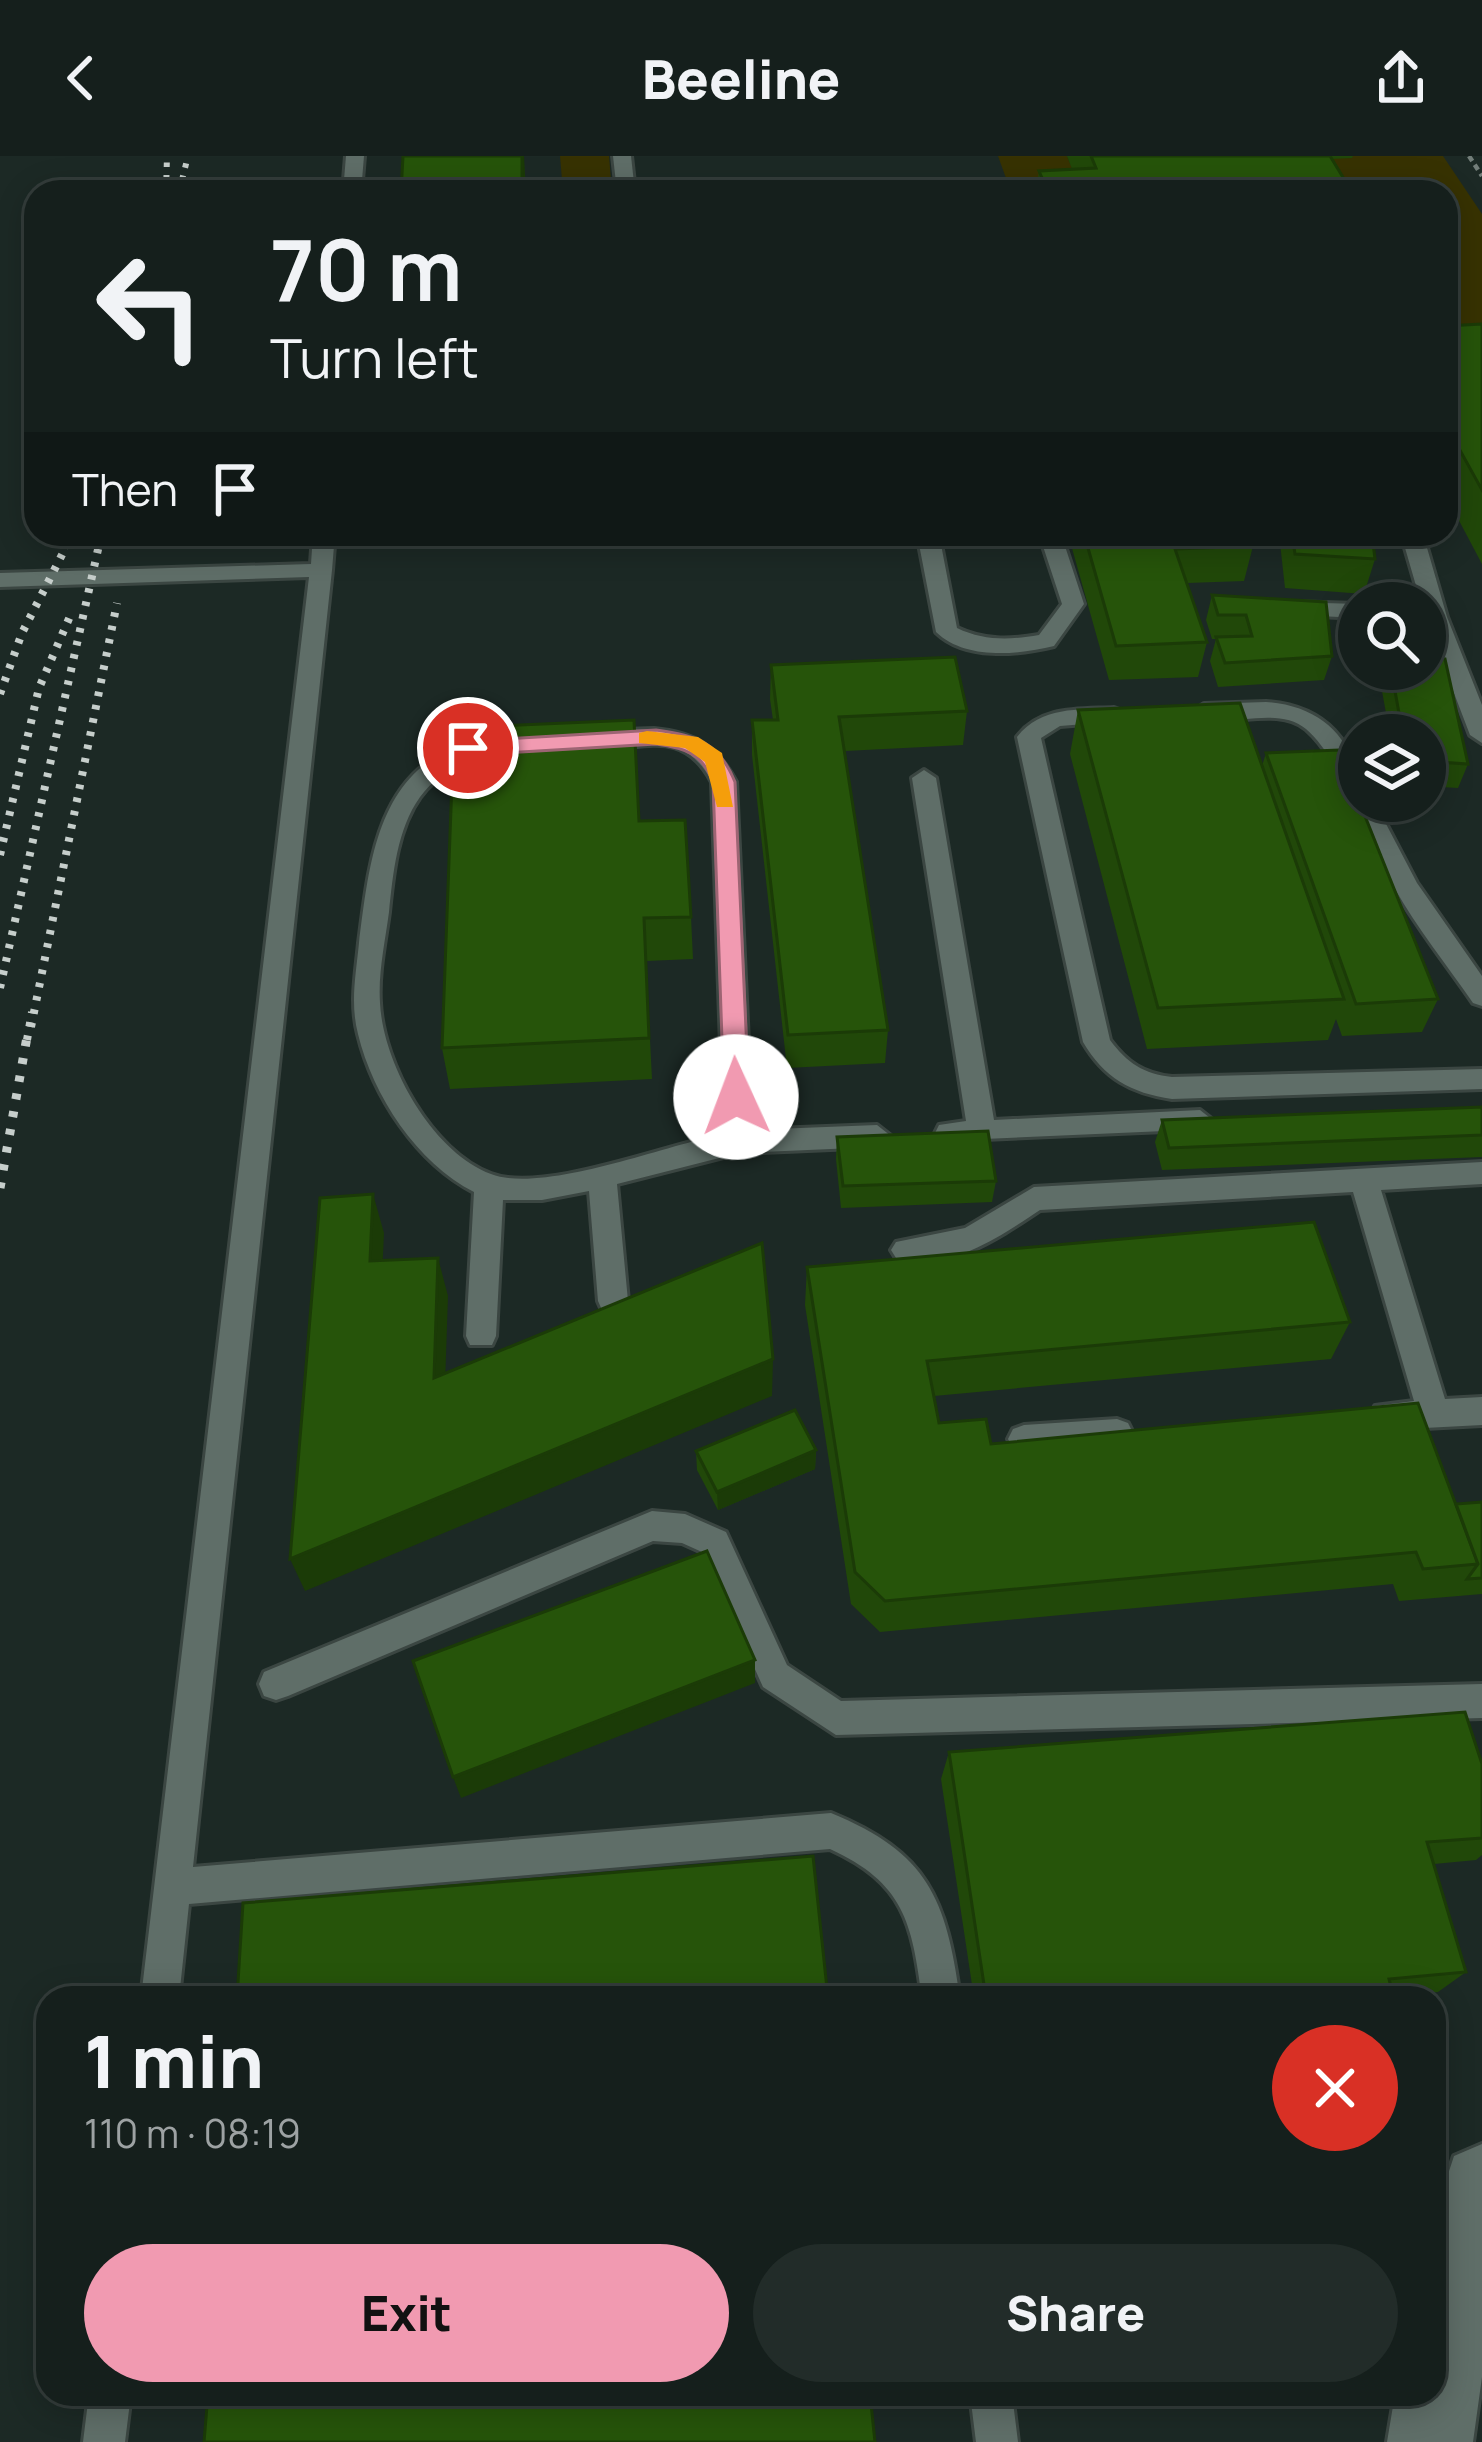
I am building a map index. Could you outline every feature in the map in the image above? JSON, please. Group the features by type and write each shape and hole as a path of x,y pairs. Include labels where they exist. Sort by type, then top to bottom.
{"street":[{"path":"1446,2340 1482,2184"},
{"path":"1430,2442 1435,2406"}],"lane":[{"path":"161,1986 323,546"},
{"path":"930,546 947,632 968,643 1017,647 1046,641 1073,604 1054,546"},
{"path":"1415,546 1423,582"},
{"path":"0,580 321,570"},
{"path":"1268,609 1338,611"},
{"path":"1446,653 1482,735"},
{"path":"1184,713 1293,708 1312,716 1338,753"},
{"path":"1141,715 1053,719 1037,725 1029,736 1096,1042 1112,1066 1139,1084 1172,1088 1482,1079"},
{"path":"562,741 656,737 690,742 715,758 724,782 738,1142"},
{"path":"515,742 468,748 436,764 395,818 382,848 366,1012 411,1121 444,1157 489,1187 539,1187 738,1142 1220,1120"},
{"path":"924,778 982,1131"},
{"path":"1372,822 1406,887 1482,996"},
{"path":"906,1250 954,1248 982,1238 1034,1199 1482,1173"},
{"path":"602,1174 613,1301"},
{"path":"1364,1181 1433,1414"},
{"path":"481,1336 489,1187"},
{"path":"1342,1419 1482,1411"},
{"path":"1024,1439 1160,1430"},
{"path":"276,1684 652,1526 685,1528 714,1542 775,1676 836,1718 1482,1701"},
{"path":"172,1887 831,1831 869,1846 910,1879 933,1937 939,1986"},
{"path":"104,2442 108,2406"},
{"path":"992,2406 997,2442"}],"path":[{"path":"1468,156 1482,176"}],"shaded area":[{"path":"560,156 609,156 611,180 562,180"},
{"path":"998,156 1067,156 1077,180 1007,180"},
{"path":"1443,156 1482,214 1482,348 1458,349 1458,180 1309,180 1298,161"}],"building":[{"path":"403,156 522,156 522,180 402,180"},
{"path":"1091,156 1330,156 1345,180 1043,180 1039,171 1096,168"},
{"path":"1482,324 1482,490 1458,447 1458,325"},
{"path":"1087,546 1253,546 1175,549 1207,642 1116,646"},
{"path":"1294,546 1373,546 1375,559 1295,554"},
{"path":"1212,595 1326,602 1332,656 1225,663 1216,637 1252,636 1246,615 1218,615"},
{"path":"955,657 967,711 839,717 888,1030 788,1035 752,720 778,720 771,665"},
{"path":"1446,664 1468,764 1446,762 1446,714 1399,714 1395,690 1446,690"},
{"path":"1240,703 1344,999 1158,1008 1078,710"},
{"path":"634,720 639,821 685,820 691,917 644,918 649,1038 442,1048 454,728"},
{"path":"1338,750 1338,822 1368,822 1438,999 1356,1004 1266,753"},
{"path":"1482,1107 1482,1135 1169,1148 1162,1120"},
{"path":"988,1131 996,1181 843,1186 837,1137"},
{"path":"373,1194 370,1261 438,1258 434,1378 762,1243 773,1359 290,1559 320,1198"},
{"path":"1314,1222 1350,1322 927,1361 939,1423 986,1419 991,1444 1418,1403 1478,1564 1423,1569 1416,1552 885,1601 855,1572 807,1267"},
{"path":"795,1410 816,1450 717,1492 696,1451"},
{"path":"1482,1502 1482,1578 1467,1579 1478,1564 1456,1504"},
{"path":"707,1551 755,1660 453,1777 413,1661"},
{"path":"1465,1712 1482,1764 1482,1838 1427,1842 1466,1972 1389,1979 1391,1986 984,1986 949,1752"},
{"path":"813,1856 827,1986 238,1986 243,1903"},
{"path":"207,2406 871,2406 875,2442 204,2442"}],"railway":[{"path":"166,180 167,156"},
{"path":"182,180 188,156"},
{"path":"0,694 22,633 66,546"},
{"path":"0,988 99,546"},
{"path":"31,1027 117,603"},
{"path":"0,855 39,688 71,614"},
{"path":"27,1040 32,1012"},
{"path":"0,1188 27,1037"}],"slow traffic":[{"path":"647,738 690,742 715,758 725,802"}],"route":[{"path":"468,748 656,737 690,742 715,758 724,782 736,1097"}]}
